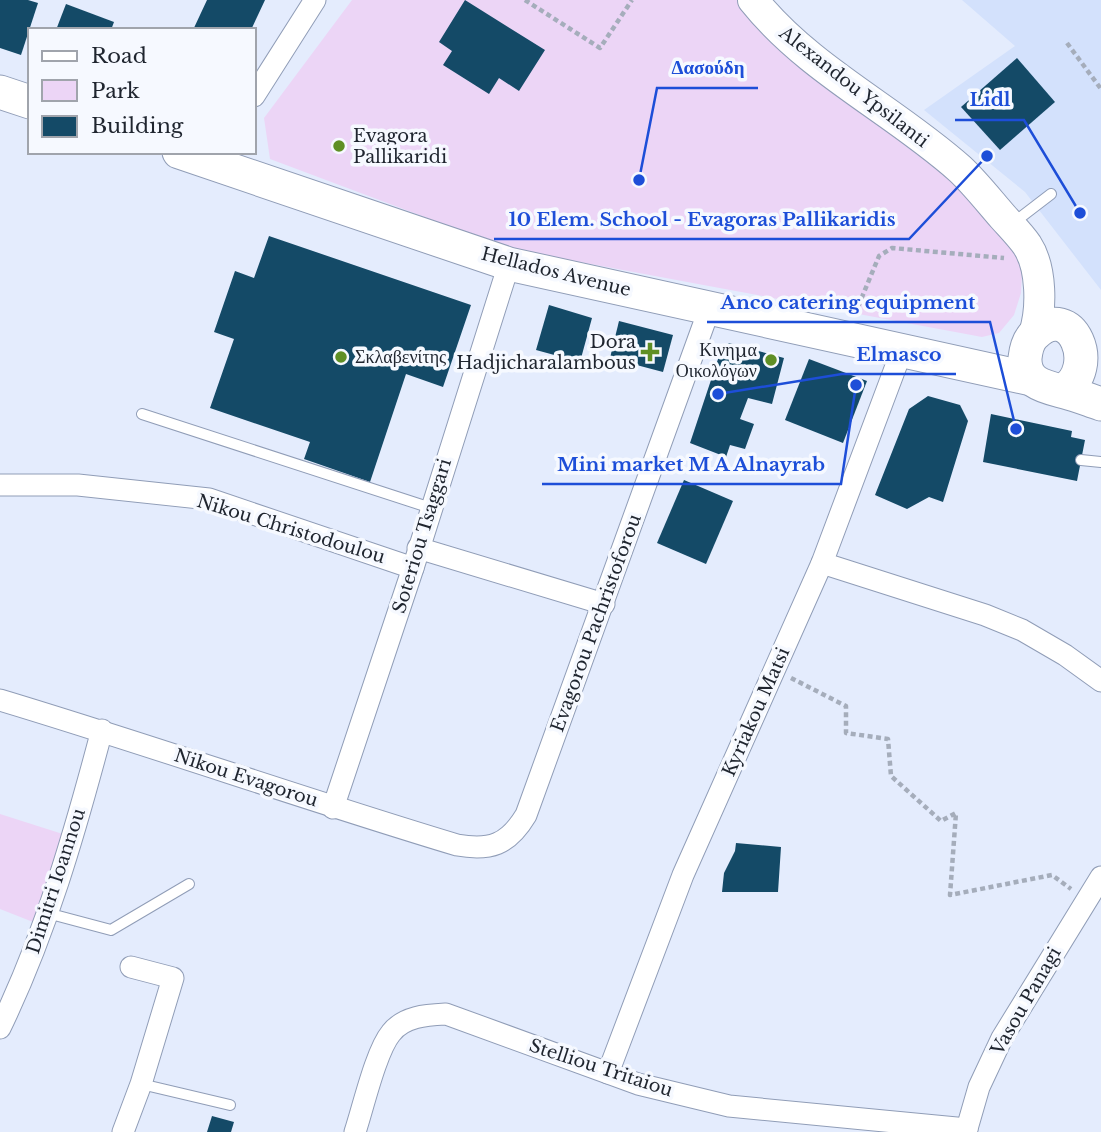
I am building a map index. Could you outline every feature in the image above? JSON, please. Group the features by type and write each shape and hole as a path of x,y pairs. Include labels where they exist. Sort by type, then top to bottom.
{"main road":[{"name":"Alexandou Ypsilanti","path":"753,0 770,22 807,52 960,169 984,181 1021,217 1039,242 1057,294 1090,345"},
{"path":"0,92 28,101"},
{"name":"Hellados Avenue","path":"191,154 215,158 509,264 902,350 1038,367 1101,404"},
{"name":"Alexandou Ypsilanti","path":"960,169 1027,245 1033,261 1040,305 1038,367"},
{"path":"1065,325 1090,345 1091,361 1086,377 1076,386 1038,367 1048,326 1065,325"}],"street":[{"path":"256,93 315,0"},
{"name":"Soteriou Tsaggari","path":"333,807 416,558 509,264"},
{"name":"Evagorou Pachristoforou","path":"492,846 507,839 526,815 710,307"},
{"name":"Kyriakou Matsi","path":"608,1073 683,875 822,564 902,350"},
{"name":"Nikou Christodoulou","path":"0,485 78,485 209,499 416,558 604,604"},
{"path":"822,564 985,615 1021,630 1065,655 1101,681"},
{"name":"Nikou Evagorou","path":"0,701 102,730 457,845 474,848 492,846"},
{"name":"Dimitri Ioannou","path":"0,1028 21,986 71,847 102,730"},
{"name":"Vasou Panagi","path":"966,1131 979,1087 1002,1038 1101,877"},
{"path":"123,1132 141,1084 173,978 131,967"},
{"name":"Stelliou Tritaiou","path":"355,1132 382,1048 391,1032 407,1021 424,1015 446,1014 638,1084 729,1106 966,1131"}],"lane":[{"path":"1021,217 1051,194"},
{"path":"142,414 431,508"},
{"path":"1082,460 1101,462"},
{"path":"47,913 111,930 189,884"},
{"path":"141,1084 230,1105"}],"path":[{"path":"525,0 600,48 632,0"},
{"path":"1067,43 1101,89"},
{"path":"854,317 879,256 892,248 1033,261"},
{"path":"775,670 846,706 846,733 888,739 891,776 941,821 956,813 950,895 1052,875 1086,899"}],"shaded area":[{"path":"962,0 1101,0 1101,290 1025,192 924,110 1015,46"}],"green space":[{"path":"352,0 740,0 892,134 977,201 1018,250 1022,273 1021,293 1014,315 999,333 982,337 510,249 270,159 264,118"},
{"path":"0,814 69,836 33,922 0,909"}],"building":[{"path":"0,0 28,0 38,3 21,55 0,48"},
{"path":"207,0 265,0 252,28 194,28"},
{"path":"465,0 545,50 519,91 499,78 489,94 443,65 452,51 439,42"},
{"path":"66,4 114,22 112,28 57,28"},
{"path":"1017,58 1055,102 1000,150 961,107"},
{"name":"Σκλαβενίτης","path":"269,236 471,305 443,387 406,374 370,482 304,459 310,442 210,408 234,339 214,332 235,271 254,278"},
{"path":"549,305 592,318 580,362 536,350"},
{"path":"619,321 673,335 663,372 610,358"},
{"path":"729,343 784,358 772,404 748,398 740,419 754,424 745,449 730,445 726,457 690,443 721,350"},
{"path":"809,359 867,381 843,443 785,420"},
{"path":"928,396 960,405 968,421 943,502 929,497 907,509 875,495 909,409"},
{"path":"991,414 1072,431 1071,437 1085,440 1077,481 983,462"},
{"path":"684,480 733,501 706,564 657,543"},
{"path":"736,843 781,847 778,892 722,892 724,873"},
{"path":"212,1116 234,1122 231,1132 207,1132"}],"place":[{"name":"Evagora Pallikaridi","path":"339,146"},
{"name":"10 Elem. School - Evagoras Pallikaridis","path":"987,156"},
{"name":"Δασούδη","path":"639,180"},
{"name":"Lidl","path":"1080,213"},
{"name":"Dora Hadjicharalambous","path":"650,352"},
{"name":"Σκλαβενίτης","path":"341,357"},
{"name":"Κινημα Οικολόγων","path":"771,360"},
{"name":"Mini market M A Alnayrab","path":"856,385"},
{"name":"Elmasco","path":"718,394"},
{"name":"Anco catering equipment","path":"1016,429"}]}
